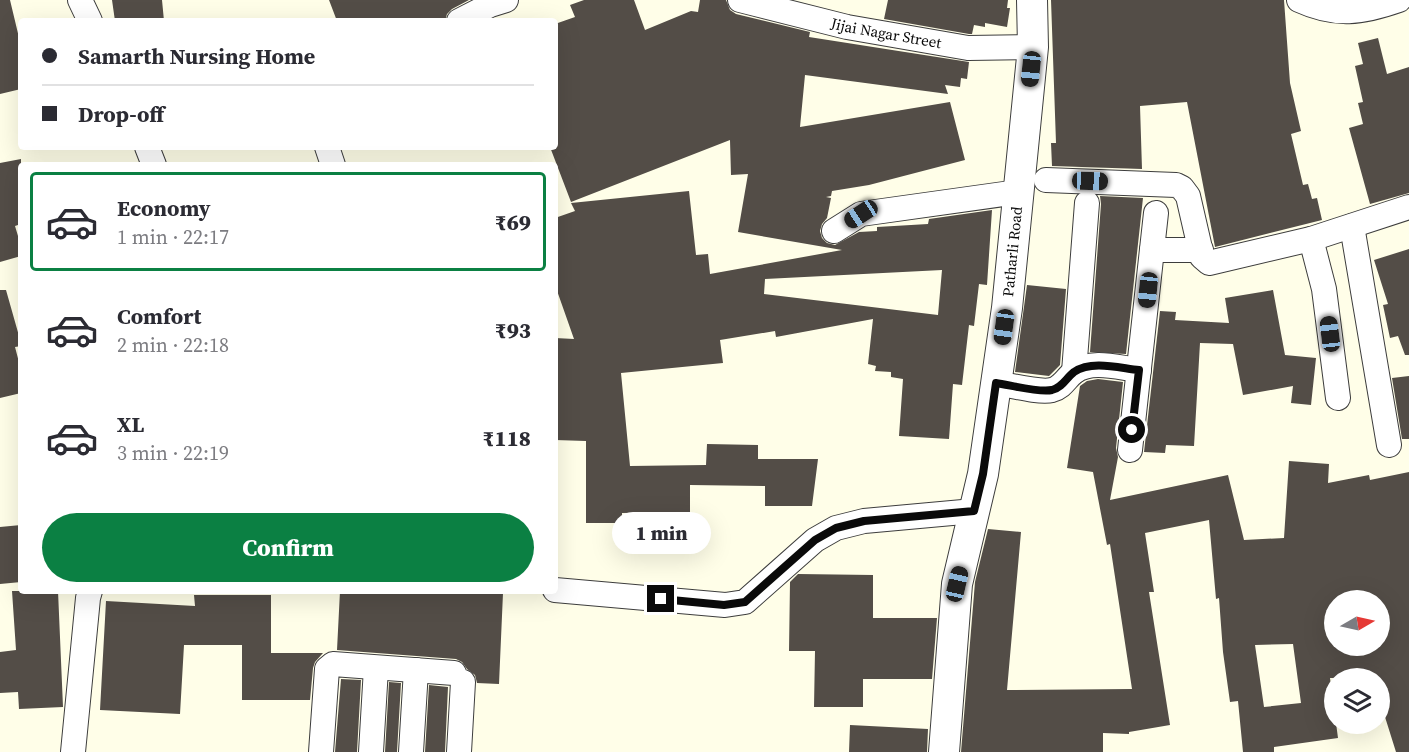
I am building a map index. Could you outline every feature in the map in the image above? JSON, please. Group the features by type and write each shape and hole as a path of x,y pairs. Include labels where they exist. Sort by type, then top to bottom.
{"street":[{"path":"80,0 89,18"},
{"path":"465,18 490,5 506,0"},
{"name":"Jijai Nagar Street","path":"740,0 847,27 968,48 1034,46"},
{"name":"Patharli Road","path":"944,752 957,584 983,474 1007,308 1034,46 1032,0"},
{"path":"1299,0 1318,9 1347,12 1399,0"},
{"path":"1334,0 1342,0"},
{"path":"1046,180 1176,185 1182,188 1188,196 1202,257 1209,263 1311,239 1409,207"},
{"path":"834,231 861,214 1018,192"},
{"path":"1074,372 1087,204"},
{"path":"1130,450 1156,213"},
{"path":"1352,226 1389,445"},
{"path":"1311,239 1324,289 1338,398"},
{"path":"1152,250 1201,250"},
{"path":"996,383 1047,391 1061,386 1074,372 1094,365 1139,370"},
{"path":"558,590 724,605 745,602 815,540 836,528 864,521 974,511"},
{"path":"73,752 89,594"},
{"path":"321,752 327,669 333,664 416,670 459,677 459,752"},
{"path":"371,752 376,668"},
{"path":"411,752 416,670"}],"building":[{"path":"0,0 10,0 18,33 18,90 0,94"},
{"path":"112,0 162,0 164,18 115,18"},
{"path":"329,0 469,0 452,9 446,18 336,18"},
{"path":"584,0 634,0 645,30 691,11 698,12 700,0 726,0 730,10 736,14 810,32 809,37 969,62 967,79 961,78 960,87 945,85 948,94 805,75 800,127 950,102 965,160 869,185 832,191 831,196 826,197 831,198 827,218 820,231 827,243 835,245 859,232 877,231 877,227 928,224 929,219 992,210 987,285 979,284 974,326 969,325 962,385 953,384 949,439 899,436 903,379 891,377 891,372 875,371 876,366 868,364 873,319 776,337 775,331 720,340 723,363 621,373 630,466 706,465 707,444 758,445 758,459 818,459 812,506 765,506 765,486 690,485 690,512 622,513 622,523 586,523 586,441 558,440 558,338 574,339 558,294 558,217 575,211 571,203 689,191 696,255 708,254 710,274 842,250 738,232 748,174 731,175 730,140 571,202 558,168 558,162 556,162 551,150 558,150 558,23 575,17 570,5","holes":["942,270 938,315 764,294 765,279"]},
{"path":"888,0 1008,0 1007,8 1010,8 1007,27 985,23 985,27 974,25 972,34 969,34 884,19"},
{"path":"1051,0 1284,0 1290,83 1301,131 1291,134 1303,185 1308,184 1312,199 1317,198 1322,220 1215,247 1187,102 1140,106 1142,169 1052,166 1051,143 1056,143"},
{"path":"1378,38 1387,74 1409,67 1409,193 1370,204 1349,128 1363,124 1358,103 1363,102 1355,66 1363,64 1358,43"},
{"path":"21,159 21,162 18,162 18,225 15,226 18,236 18,257 0,262 0,163"},
{"path":"1100,196 1143,198 1126,354 1090,352"},
{"path":"1409,249 1409,355 1405,355 1398,336 1390,338 1383,305 1388,304 1374,260"},
{"path":"1027,285 1066,289 1060,365 1049,376 1015,372"},
{"path":"0,290 6,290 18,332 18,346 15,347 18,358 18,394 0,398"},
{"path":"1273,290 1285,355 1316,358 1311,405 1291,403 1293,386 1243,395 1233,344 1200,343 1194,446 1166,445 1165,453 1144,452 1160,311 1176,312 1175,320 1229,323 1225,298"},
{"path":"1409,376 1409,439 1402,439 1392,378"},
{"path":"1098,379 1123,382 1116,448 1118,457 1110,500 1228,475 1244,540 1284,538 1289,461 1329,464 1328,483 1369,475 1370,480 1409,472 1409,752 1396,752 1390,733 1390,668 1324,668 1324,734 1337,734 1338,738 1274,747 1274,752 1243,752 1238,701 1230,702 1219,598 1216,599 1209,520 1145,533 1154,592 1149,592 1170,725 1129,732 1129,734 1103,733 1103,752 961,752 975,582 988,529 1021,532 1007,690 1132,689 1110,544 1107,545 1093,472 1067,468 1080,386 1087,381","holes":["1293,644 1301,703 1264,707 1255,645"]},
{"path":"18,525 18,582 0,584 0,527"},
{"path":"798,574 873,575 873,618 937,618 932,679 863,679 863,707 814,707 815,651 789,651 790,582"},
{"path":"12,591 18,591 18,594 58,594 63,707 19,709 18,692 0,693 0,652 16,650"},
{"path":"340,594 503,594 499,684 477,683 475,675 456,659 337,650"},
{"path":"194,595 271,595 271,653 323,653 313,668 310,700 242,700 242,645 184,645 180,714 100,710 106,601 195,606"},
{"path":"341,679 361,680 357,752 335,752"},
{"path":"389,682 401,683 397,752 385,752"},
{"path":"429,685 448,687 445,752 425,752"},
{"path":"850,725 928,729 927,752 849,752"}],"route":[{"path":"661,599 724,605 745,602 815,540 836,528 864,521 974,511 983,474 996,383 1047,391 1061,386 1074,372 1085,367 1094,365 1139,370 1132,430"}]}
